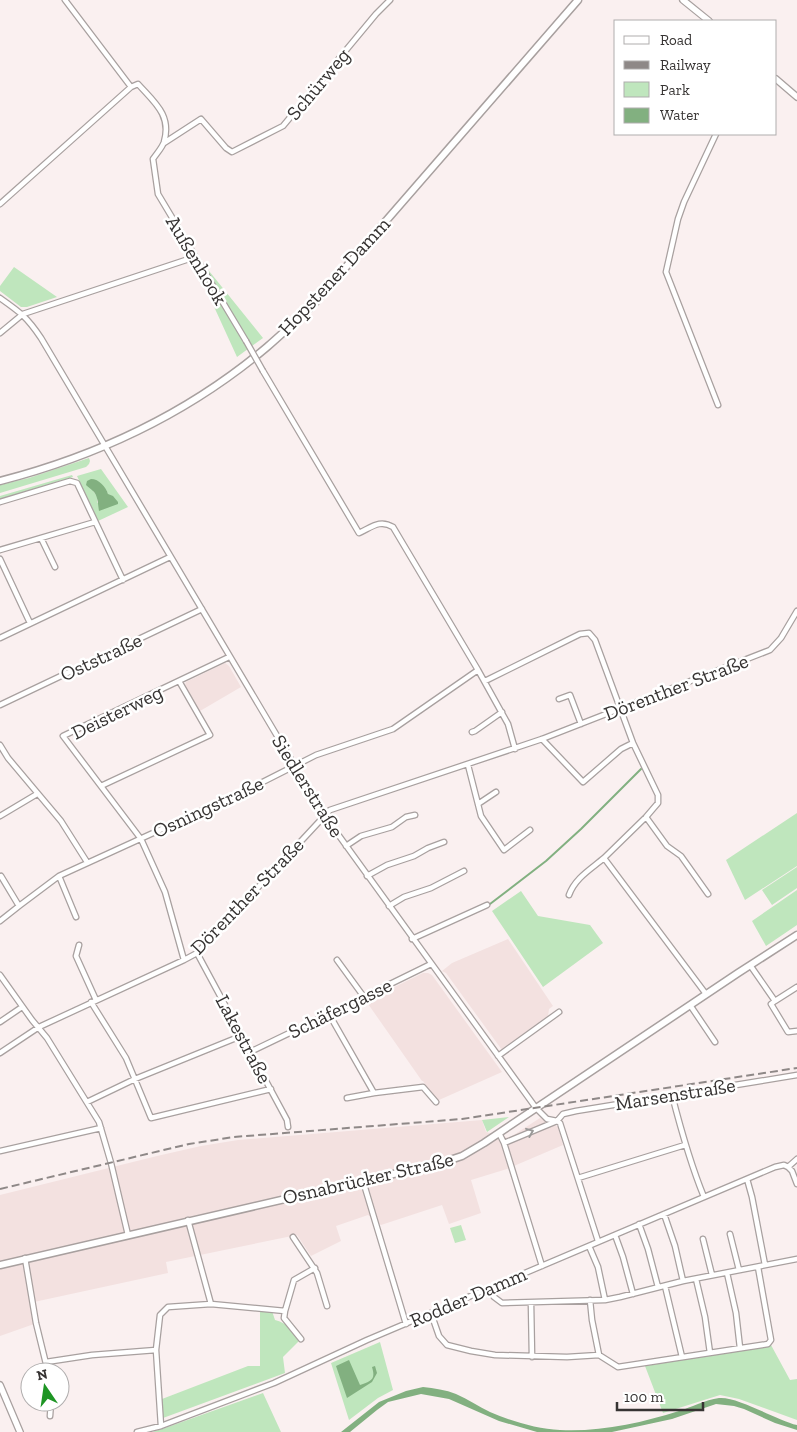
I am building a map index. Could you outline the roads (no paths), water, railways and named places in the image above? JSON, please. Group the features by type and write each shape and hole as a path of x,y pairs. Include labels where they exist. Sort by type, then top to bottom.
{"main road":[{"name":"Hopstener Damm","path":"0,481 44,468 105,446 172,413 223,381 266,348 312,306 578,0"},
{"name":"Osnabrücker Straße","path":"0,1264 441,1163 462,1156 797,935"}],"street":[{"name":"Außenhook","path":"65,0 131,87 138,84 162,111 166,120 164,143 153,159 158,194 359,532 381,523 387,523 393,527 478,670"},
{"name":"Schürweg","path":"164,143 201,119 226,148 232,152 283,126 390,0"},
{"path":"683,0 707,20"},
{"path":"777,80 797,97"},
{"path":"0,204 131,87"},
{"path":"716,135 684,202 678,219 666,272 718,405"},
{"path":"0,333 23,314 195,257"},
{"name":"Siedlerstraße","path":"0,298 23,314 36,330 324,815 536,1108"},
{"path":"0,502 70,481 77,483 123,580"},
{"path":"0,550 95,522"},
{"path":"41,538 55,567"},
{"path":"0,638 170,557"},
{"path":"0,559 30,623"},
{"name":"Oststraße","path":"0,705 202,609"},
{"name":"Dörenther Straße","path":"0,1053 38,1027 198,952 330,810 542,739 770,650 781,638 797,612"},
{"path":"485,681 580,634 589,634 595,640 633,743 658,795 658,803 646,817 572,886 569,895"},
{"name":"Deisterweg","path":"141,838 63,736 229,657"},
{"path":"478,670 508,724 515,748"},
{"name":"Osningstraße","path":"0,921 59,876 87,862 245,792 316,754 393,729 478,670"},
{"path":"101,786 210,736 179,681"},
{"name":"Dörenther Straße","path":"559,699 570,695 581,724"},
{"path":"472,732 502,712"},
{"path":"542,739 583,782 621,749 633,743"},
{"path":"0,745 8,758 60,821 87,862"},
{"path":"468,765 481,816 504,850 530,830"},
{"path":"478,804 496,792"},
{"path":"0,816 37,794"},
{"path":"346,846 361,836 392,827 406,817 415,814"},
{"path":"646,817 667,846 681,856 708,894"},
{"path":"141,838 165,892 184,960"},
{"path":"367,876 387,865 414,856 444,842"},
{"path":"604,858 706,994"},
{"path":"389,906 404,897 431,888 464,871"},
{"path":"1,876 18,906"},
{"path":"59,876 76,916"},
{"path":"412,939 486,905"},
{"path":"79,945 76,956 94,1001 126,1058 151,1118 271,1089"},
{"name":"Lakestraße","path":"198,952 287,1120 288,1127"},
{"path":"337,960 364,997"},
{"name":"Schäfergasse","path":"250,1052 431,964"},
{"path":"750,966 775,1002"},
{"path":"0,975 2,982 47,1038 101,1128 128,1234"},
{"path":"797,987 771,1004 788,1032 797,1031"},
{"path":"690,1005 715,1042"},
{"path":"0,1022 22,1007"},
{"path":"498,1056 559,1012"},
{"path":"329,1014 374,1093"},
{"path":"87,1102 241,1036"},
{"name":"Marsenstraße","path":"557,1121 564,1114 576,1111 797,1075"},
{"path":"348,1098 423,1087 436,1102"},
{"path":"672,1095 685,1145 704,1197"},
{"path":"536,1108 548,1119 560,1123 598,1241"},
{"path":"504,1143 557,1121"},
{"path":"0,1151 101,1128"},
{"path":"499,1133 504,1143 542,1266"},
{"path":"578,1178 685,1145"},
{"name":"Rodder Damm","path":"137,1432 161,1426 274,1383 367,1340 488,1288 747,1179 780,1166 788,1166 797,1159"},
{"path":"788,1166 797,1184"},
{"path":"747,1179 765,1266"},
{"path":"362,1181 406,1324"},
{"path":"664,1214 675,1246 683,1281"},
{"path":"188,1220 211,1304"},
{"path":"639,1224 658,1287"},
{"path":"730,1234 739,1270"},
{"path":"614,1235 623,1257 633,1294"},
{"path":"293,1237 315,1268 327,1306"},
{"path":"703,1239 712,1276"},
{"path":"589,1246 598,1267 605,1300"},
{"path":"25,1258 36,1323 46,1362 92,1355 156,1350"},
{"path":"488,1288 494,1297 502,1303 605,1300 683,1281 797,1259"},
{"path":"431,1313 440,1336 447,1345 496,1355 567,1357 599,1355 618,1368 768,1344 772,1340 758,1267"},
{"path":"301,1339 284,1318 285,1310 294,1280 315,1268"},
{"path":"727,1272 736,1312 740,1348"},
{"path":"696,1279 705,1317 710,1353"},
{"path":"665,1286 682,1357"},
{"path":"590,1300 599,1355"},
{"path":"531,1303 532,1357"},
{"path":"161,1426 156,1350 160,1314 168,1307 211,1304 285,1310"},
{"path":"0,1385 20,1432"}],"water":[{"path":"91,479 97,480 102,484 108,494 113,496 118,504 99,511 96,495 86,485 87,481"},
{"path":"349,1360 360,1385 372,1379 372,1367 375,1366 377,1373 372,1382 347,1398 336,1366"},
{"path":"423,1387 440,1389 465,1398 490,1412 533,1426 551,1429 590,1430 620,1426 665,1415 709,1400 727,1398 797,1425 797,1430 775,1423 744,1409 716,1404 672,1419 612,1432 537,1432 499,1421 449,1399 421,1394 388,1402 350,1432 341,1432 379,1402 406,1391"}],"waterway":[{"path":"490,904 546,861 641,769"}],"railway":[{"path":"0,1189 189,1144 234,1137 462,1119 797,1068"}]}
